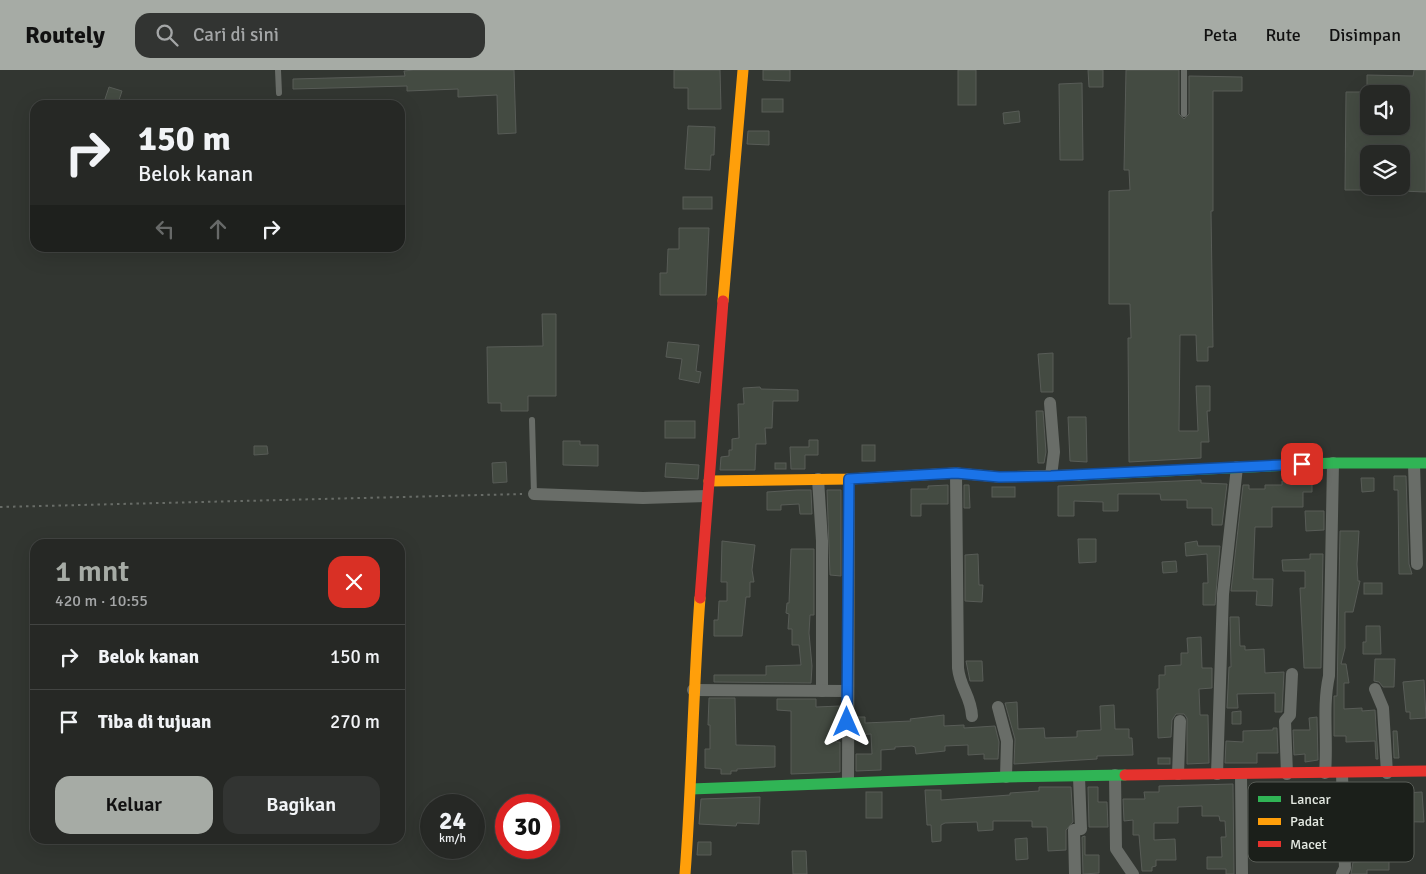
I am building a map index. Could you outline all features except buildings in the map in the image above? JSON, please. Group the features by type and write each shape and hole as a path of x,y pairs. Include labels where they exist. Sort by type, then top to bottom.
{"street":[{"path":"685,874 691,790 693,690 729,216 743,70"},
{"path":"1050,403 1054,452 1051,476"},
{"path":"709,481 849,479 956,473 999,477 1051,476 1333,463 1420,463 1417,564"},
{"path":"1325,773 1327,749 1324,696 1329,676 1333,463"},
{"path":"1217,774 1223,594 1237,467"},
{"path":"956,473 958,668 959,681 971,703 972,716"},
{"path":"818,479 822,541 822,691"},
{"path":"848,782 849,479"},
{"path":"534,494 643,498 707,496"},
{"path":"1286,774 1285,721 1290,715 1292,674"},
{"path":"1375,689 1383,708 1387,773"},
{"path":"693,690 847,690"},
{"path":"998,707 1007,741 1006,777"},
{"path":"1178,774 1180,721"},
{"path":"691,790 848,782 1006,777 1426,772"},
{"path":"1241,774 1242,874"},
{"path":"1342,774 1342,782"},
{"path":"1115,776 1116,849 1133,874"},
{"path":"1075,874 1074,830 1080,828 1079,777"},
{"path":"1342,874 1345,868 1345,862"}],"lane":[{"path":"278,70 279,93"},
{"path":"1184,70 1184,114"},
{"path":"532,420 534,494"}],"path":[{"path":"0,507 534,494"}],"traffic: fast":[{"path":"1079,475 1333,463 1426,463"},
{"path":"691,789 1006,777 1125,775"}],"traffic: slow":[{"path":"723,301 743,70"},
{"path":"709,481 849,479 956,473 999,477 1079,475"},
{"path":"685,874 700,598"}],"traffic: jam":[{"path":"700,598 723,301"},
{"path":"1125,775 1426,771"}],"route":[{"path":"847,722 849,479 956,473 999,477 1051,476 1302,464"}]}
